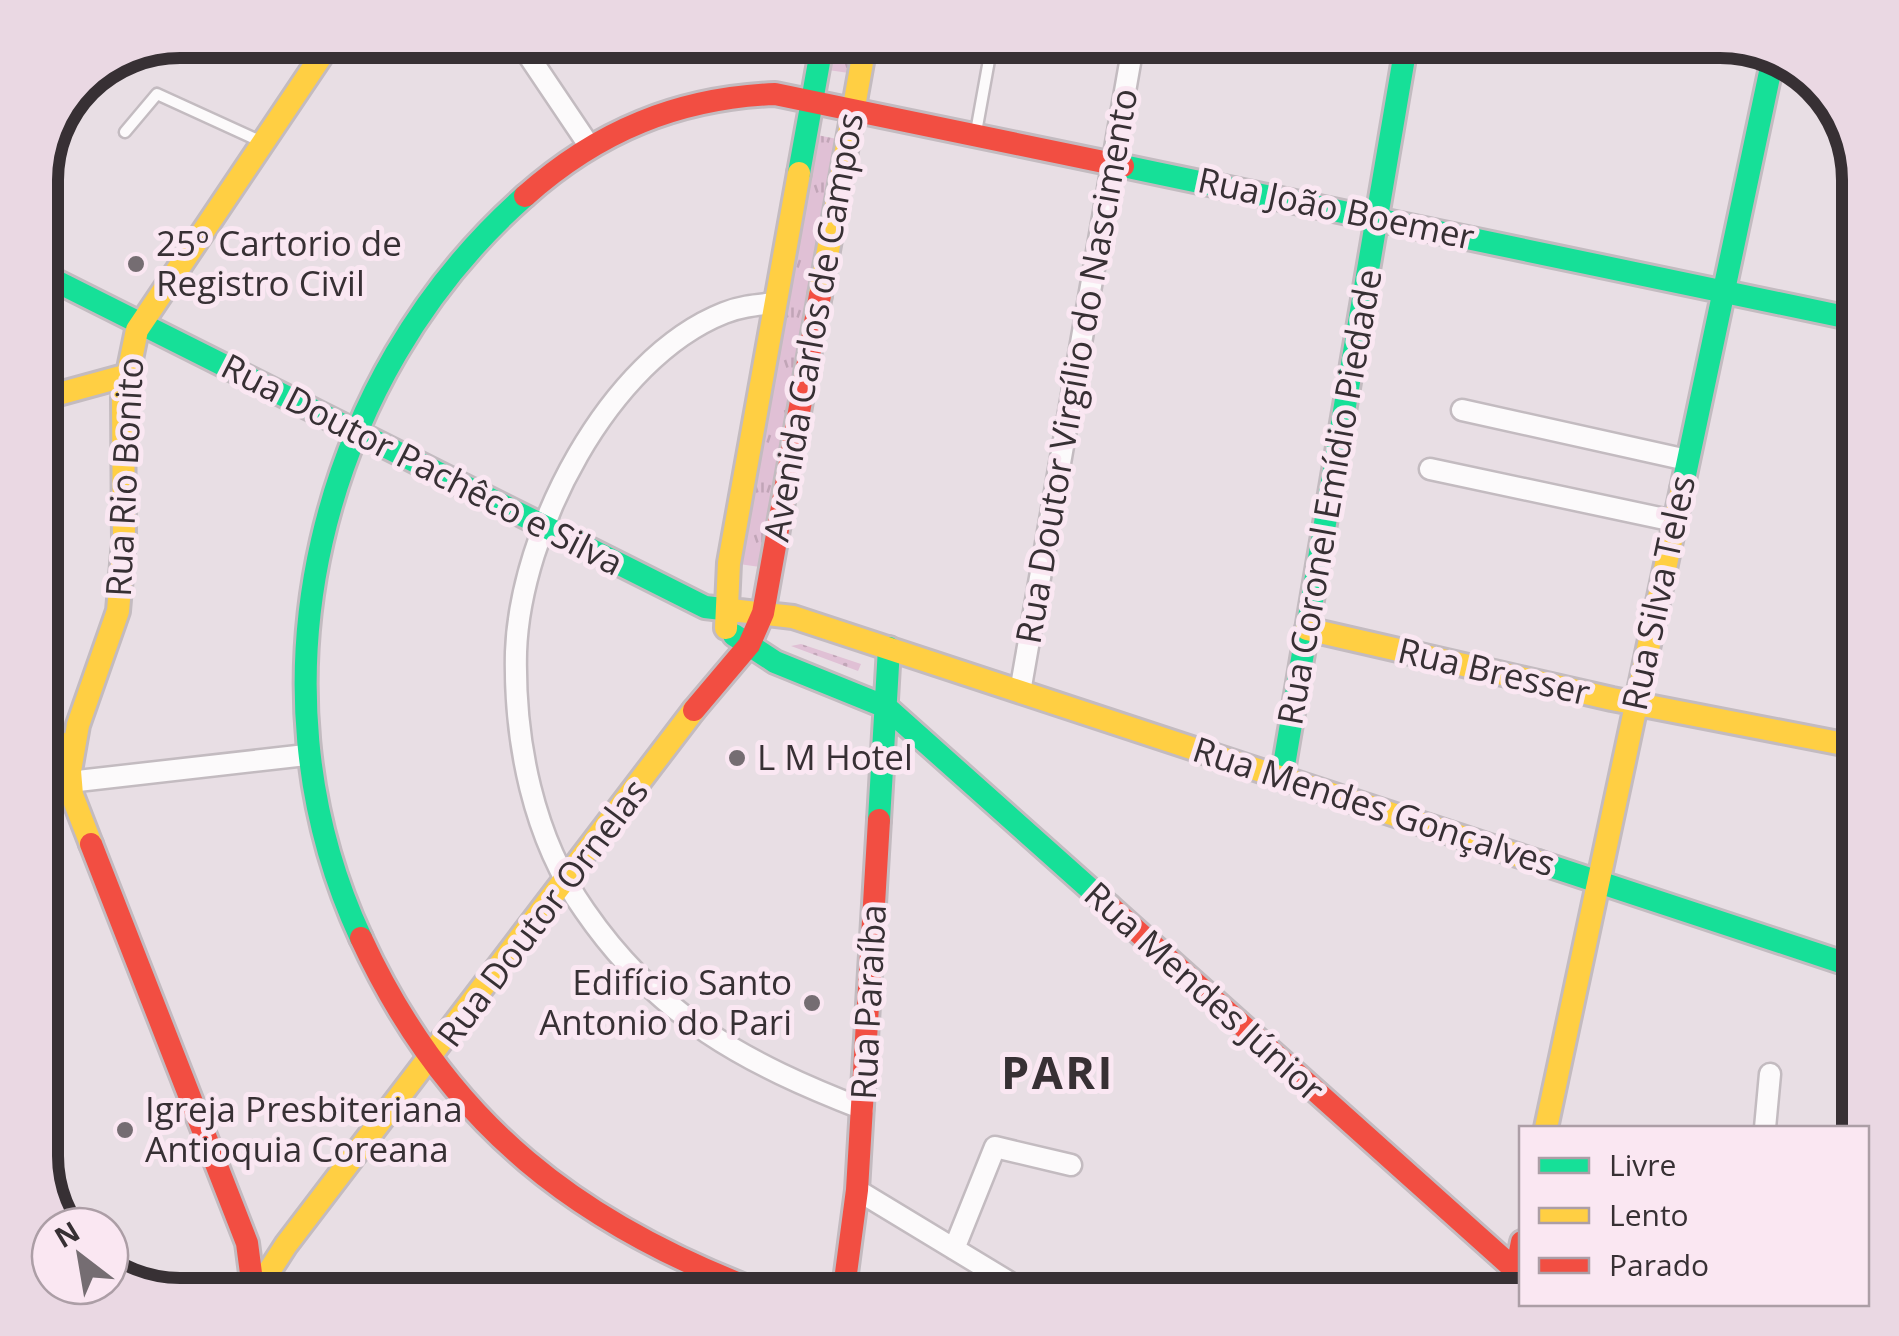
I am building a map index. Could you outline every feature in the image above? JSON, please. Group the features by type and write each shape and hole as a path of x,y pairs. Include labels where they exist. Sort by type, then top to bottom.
{"street":[{"name":"Rua Rio Bonito","path":"252,1278 247,1243 137,970 70,782 70,750 117,614 126,484 124,376 141,322 320,58"},
{"path":"530,58 588,144"},
{"name":"Avenida Carlos de Campos","path":"719,615 820,58"},
{"name":"Avenida Carlos de Campos","path":"763,614 863,58"},
{"name":"Rua Doutor Virgílio do Nascimento","path":"1020,692 1131,58"},
{"name":"Rua Coronel Emídio Piedade","path":"1282,777 1405,58"},
{"name":"Rua Silva Teles","path":"1546,1126 1771,69"},
{"name":"Rua João Boemer","path":"709,1278 580,1207 504,1146 430,1060 360,944 332,871 306,754 306,616 326,518 354,435 396,354 453,268 504,214 588,144 687,102 752,94 813,98 1842,317"},
{"name":"Rua Doutor Pachêco e Silva","path":"58,282 354,435 719,615"},
{"path":"776,303 741,307 713,318 641,371 594,430 544,528 524,600 516,650 523,760 547,838 567,882 595,925 652,989 694,1026 789,1082 863,1109"},
{"path":"58,395 124,376"},
{"path":"1462,410 1687,460"},
{"path":"1430,470 1674,521"},
{"name":"Rua Doutor Ornelas","path":"265,1278 286,1245 567,882 720,676 749,645 763,614"},
{"name":"Rua Mendes Gonçalves","path":"719,615 793,617 1842,962"},
{"name":"Rua Doutor Ornelas","path":"719,615 720,676"},
{"name":"Rua Mendes Júnior","path":"719,615 749,645 775,662 886,707 1518,1274"},
{"name":"Rua Bresser","path":"1307,629 1635,703 1842,744"},
{"name":"Rua Paraíba","path":"845,1278 863,1109 889,648"},
{"path":"58,742 70,750"},
{"path":"70,782 306,754"},
{"path":"1765,1126 1770,1074"},
{"path":"954,1249 995,1147 1071,1164"},
{"path":"857,1190 1002,1278"}],"lane":[{"path":"976,133 989,58"},
{"path":"125,132 157,94 263,142"}],"green space":[{"path":"830,58 852,58 849,73 828,70"},
{"path":"817,135 837,139 760,567 739,564"},
{"path":"801,644 861,664 858,671 791,646"}],"traffic: fast":[{"path":"799,173 820,58"},
{"path":"1282,777 1404,58"},
{"path":"1682,489 1771,69"},
{"path":"1123,166 1842,316"},
{"path":"361,938 326,842 308,742 307,641 322,541 352,445 396,353 454,270 525,196"},
{"path":"58,282 705,607 731,610"},
{"path":"734,635 775,662 886,707 1109,906"},
{"path":"879,820 889,648"},
{"path":"1538,862 1842,962"}],"traffic: slow":[{"path":"91,844 72,795 70,771 78,725 118,611 124,541 123,398 137,330 320,58"},
{"path":"820,295 863,58"},
{"path":"726,628 729,563 799,173"},
{"path":"58,394 124,376"},
{"path":"1546,1126 1682,489"},
{"path":"731,610 793,617 1538,862"},
{"path":"1307,629 1612,699 1842,744"},
{"path":"265,1278 694,710"},
{"path":"58,742 70,750"}],"traffic: jam":[{"path":"525,196 581,153 641,122 705,102 775,94 1123,166"},
{"path":"694,710 749,645 763,613 820,295"},
{"path":"845,1278 857,1190 879,820"},
{"path":"91,844 247,1243 252,1278"},
{"path":"1109,906 1519,1273"},
{"path":"361,938 396,1004 435,1063 478,1115 527,1161 580,1202 639,1237 727,1278"},
{"path":"1515,1278 1519,1257"}],"place":[{"name":"25º Cartorio de Registro Civil","path":"136,264"},
{"name":"L M Hotel","path":"737,758"},
{"name":"Edifício Santo Antonio do Pari","path":"812,1003"},
{"name":"Igreja Presbiteriana Antioquia Coreana","path":"125,1130"}],"district":[{"name":"PARI","path":"1058,1073"}]}
